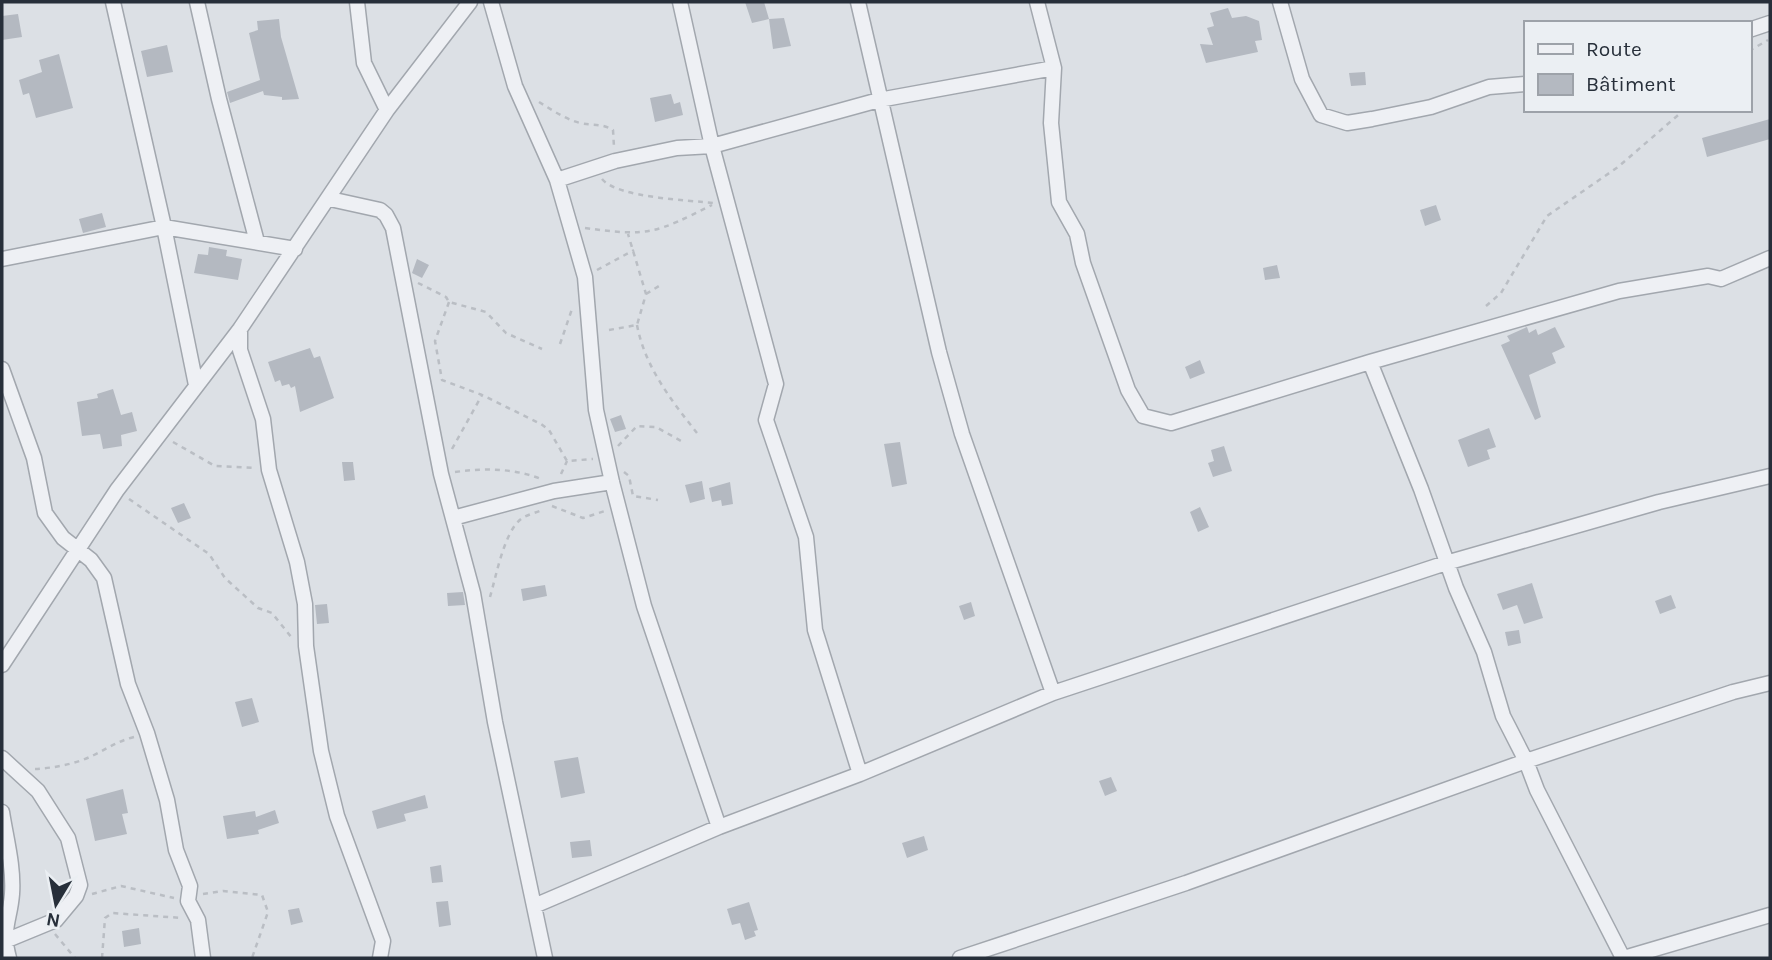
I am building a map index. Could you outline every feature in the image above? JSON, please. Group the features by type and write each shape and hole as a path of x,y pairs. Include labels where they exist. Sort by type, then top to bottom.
{"street":[{"path":"113,2 164,227 196,385"},
{"path":"197,2 219,99 257,242"},
{"path":"356,2 364,64 387,110"},
{"path":"2,665 117,490 240,329 330,199 387,110 470,2"},
{"path":"491,2 515,86 557,180 585,277 596,410 612,482 621,506 645,606 719,827"},
{"path":"680,2 712,145 776,384 766,420 806,537 815,630 860,774"},
{"path":"859,2 879,100 939,352 959,423 1053,693"},
{"path":"1037,2 1054,68 1051,123 1059,202 1077,234 1083,263 1128,390 1143,416 1171,423 1370,362 1619,291 1708,276 1721,279 1770,258"},
{"path":"1280,2 1302,79 1321,115 1347,123 1371,120 1432,107 1489,87 1524,84"},
{"path":"1751,29 1770,23"},
{"path":"557,180 615,161 677,148 712,145 879,100 1054,68"},
{"path":"330,199 373,207 386,215 393,228 441,474 473,593 492,709 545,958"},
{"path":"2,259 164,227 295,249"},
{"path":"240,329 240,350 263,419 269,470 295,552 305,604 306,646 321,751 337,816 383,941 380,958"},
{"path":"1370,362 1421,489 1446,563 1484,652 1503,716 1526,761 1536,790 1623,958 1770,915"},
{"path":"2,369 33,458 45,513 64,538 91,559 104,579 128,684 148,733 167,800 176,849 191,886 188,901 198,920 202,958"},
{"path":"534,906 719,827 860,774 1053,693 1446,563 1658,502 1770,477"},
{"path":"453,518 553,498 612,482"},
{"path":"960,958 1186,883 1526,761 1733,692 1770,683"},
{"path":"2,758 38,791 68,838 80,877 76,896 46,926 5,942"},
{"path":"2,812 12,884 5,942 9,958"}],"path":[{"path":"1751,50 1770,39"},
{"path":"515,86 556,114 581,124 602,124 613,130 615,161"},
{"path":"1486,306 1501,293 1547,216 1619,167 1682,112"},
{"path":"570,226 628,234 666,228 715,204 634,193 607,185 599,175 584,172"},
{"path":"628,234 646,293 637,325 641,344 665,392 697,433"},
{"path":"401,275 446,297 449,302 486,312 506,333 542,349"},
{"path":"646,293 659,286"},
{"path":"449,302 435,341 442,380 482,395 541,424 549,430 567,461"},
{"path":"609,330 637,325"},
{"path":"441,474 459,431 482,395"},
{"path":"608,460 637,426 656,427 683,442"},
{"path":"160,435 215,466 269,470"},
{"path":"441,474 480,468 520,471 542,479 553,498 583,517 631,503 633,496 629,476 608,460 567,461"},
{"path":"490,597 503,550 520,520 553,498 567,461"},
{"path":"117,490 209,554 225,578 258,608 272,613 297,644 306,646"},
{"path":"633,496 658,500"},
{"path":"18,771 59,767 92,756 113,743 148,733"},
{"path":"103,958 105,918 112,913 198,920"},
{"path":"46,926 63,940 75,958"}],"building":[{"path":"745,2 764,2 769,19 752,23"},
{"path":"1228,8 1232,18 1246,16 1259,21 1262,40 1255,41 1258,52 1206,63 1200,44 1213,45 1207,28 1214,26 1210,13"},
{"path":"18,14 22,37 2,40 2,16"},
{"path":"784,18 791,46 773,49 769,19"},
{"path":"279,19 281,37 299,99 282,100 282,97 264,95 263,91 230,103 227,92 260,80 249,33 258,30 257,21"},
{"path":"167,45 173,72 147,77 141,51"},
{"path":"59,54 73,108 36,118 29,93 23,95 19,80 42,72 39,60"},
{"path":"1365,72 1366,85 1351,86 1349,73"},
{"path":"671,94 674,104 680,102 683,115 655,122 650,98"},
{"path":"1770,119 1770,139 1707,157 1702,138"},
{"path":"1436,205 1441,220 1425,226 1420,210"},
{"path":"102,213 106,227 83,233 79,219"},
{"path":"209,247 227,250 226,256 242,259 238,280 194,273 198,254 208,255"},
{"path":"417,259 429,265 422,278 412,273"},
{"path":"1277,265 1280,278 1265,280 1263,268"},
{"path":"1527,327 1529,333 1536,329 1538,335 1555,327 1565,347 1552,353 1556,363 1529,375 1541,417 1535,420 1501,345 1510,341 1507,336"},
{"path":"310,348 314,358 320,356 334,398 300,412 295,386 282,386 280,380 275,382 268,362"},
{"path":"1200,360 1205,373 1190,379 1185,367"},
{"path":"113,389 121,415 132,412 137,431 121,435 122,446 103,449 100,434 82,436 77,402 98,398 97,394"},
{"path":"621,415 626,429 615,432 610,419"},
{"path":"1489,428 1496,447 1487,450 1490,459 1468,467 1458,440"},
{"path":"900,442 907,484 892,487 884,444"},
{"path":"1224,446 1232,471 1213,477 1208,463 1214,461 1211,450"},
{"path":"342,462 353,462 355,480 344,481"},
{"path":"702,481 705,499 690,503 685,485"},
{"path":"730,482 733,504 722,506 721,500 712,502 709,488"},
{"path":"184,503 191,518 178,523 171,508"},
{"path":"1200,507 1209,527 1198,532 1190,512"},
{"path":"1532,583 1543,618 1524,624 1517,605 1503,610 1497,594"},
{"path":"545,585 547,596 523,601 521,589"},
{"path":"463,592 465,605 448,606 447,593"},
{"path":"1671,595 1676,608 1660,614 1655,601"},
{"path":"971,602 975,616 964,620 959,606"},
{"path":"327,604 329,623 317,624 315,605"},
{"path":"1519,630 1521,643 1508,646 1505,632"},
{"path":"252,698 259,722 242,727 235,702"},
{"path":"578,757 585,793 561,798 554,761"},
{"path":"1111,777 1117,791 1105,796 1099,781"},
{"path":"123,789 128,813 122,814 127,834 95,841 86,799"},
{"path":"425,795 428,808 404,814 406,821 377,829 372,811"},
{"path":"275,810 279,823 258,830 259,834 227,839 223,816 255,811 256,817"},
{"path":"924,836 928,850 907,858 902,843"},
{"path":"590,840 592,856 572,858 570,842"},
{"path":"441,865 443,882 432,883 430,867"},
{"path":"448,901 451,925 439,927 436,902"},
{"path":"749,902 758,930 754,931 756,936 745,940 740,923 732,925 727,909"},
{"path":"299,908 303,922 291,925 288,910"},
{"path":"139,928 141,944 124,947 122,931"}]}
